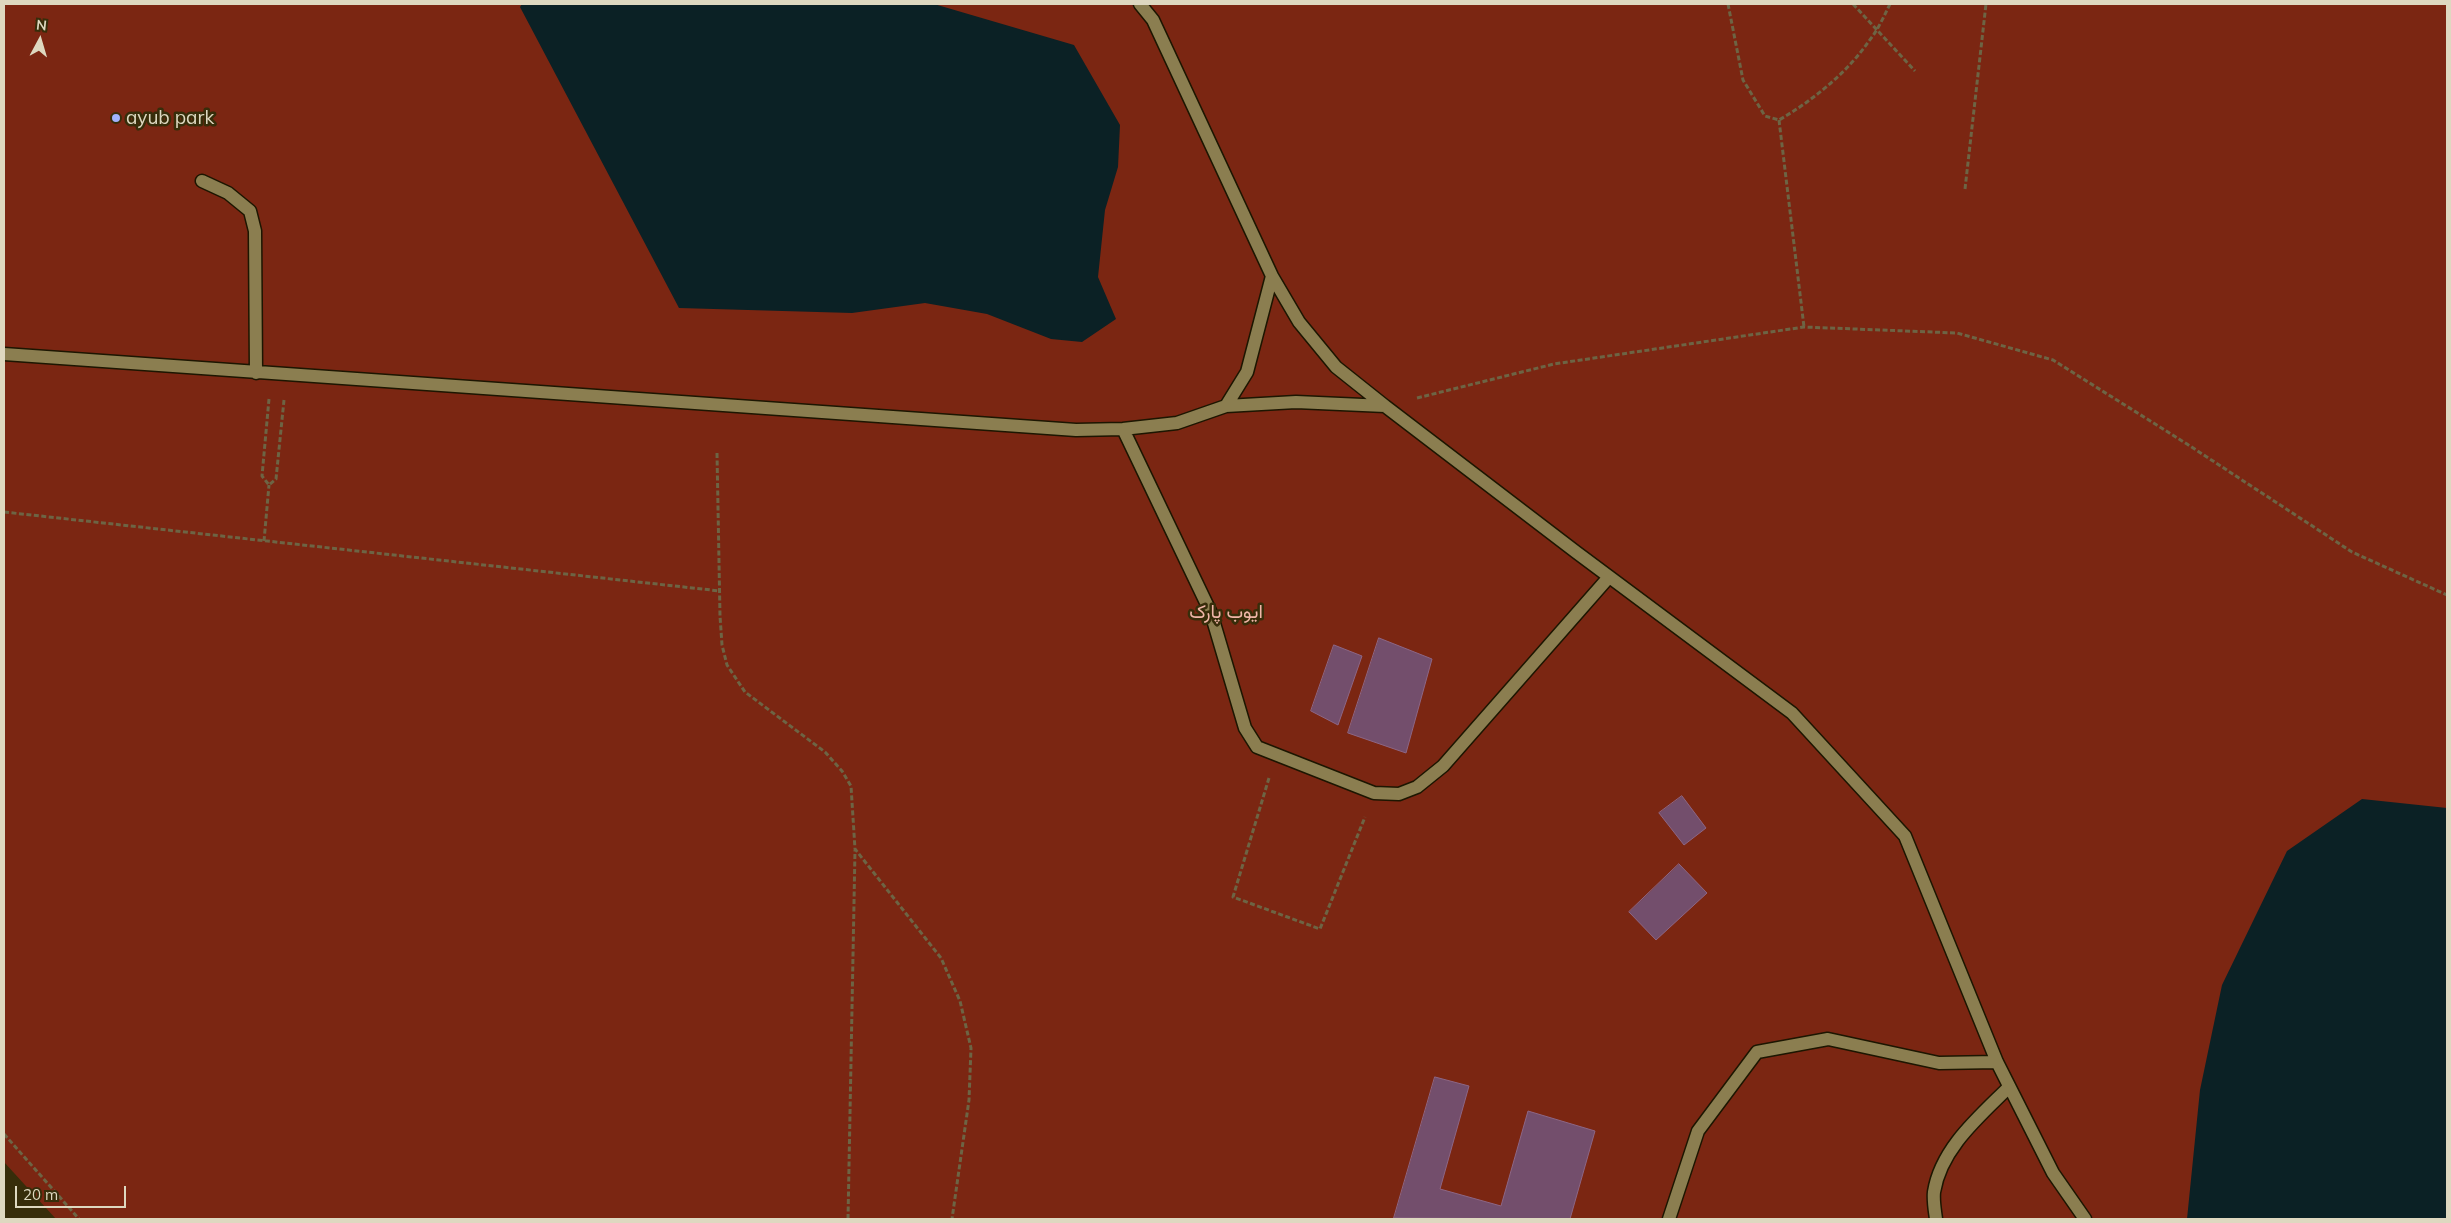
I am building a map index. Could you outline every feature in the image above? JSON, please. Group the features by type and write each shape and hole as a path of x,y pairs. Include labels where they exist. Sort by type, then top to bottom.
{"street":[{"path":"1140,4 1153,20 1272,276 1299,322 1336,367 1609,577 1792,713 1904,836 1997,1062 2053,1173 2085,1219"},
{"path":"202,181 228,193 250,211 255,231 256,373"},
{"path":"1226,406 1247,372 1272,276"},
{"path":"4,354 1066,430 1123,429 1177,423 1226,406 1296,402 1385,406"},
{"path":"1123,429 1211,613 1245,728 1257,748 1374,793 1399,794 1418,787 1443,766 1609,577"},
{"path":"1668,1219 1698,1131 1757,1052 1828,1040 1939,1063 1997,1062"},
{"path":"1936,1219 1934,1192 1946,1157 1969,1127 2009,1086"}],"path":[{"path":"1728,4 1743,80 1765,116 1779,120 1800,108 1842,72 1869,42 1890,4"},
{"path":"1853,4 1915,71"},
{"path":"1965,188 1986,4"},
{"path":"1779,120 1804,327"},
{"path":"1385,406 1554,364 1804,327 1957,333 2053,360 2187,444 2352,552 2447,594"},
{"path":"264,542 269,485 262,476 271,374"},
{"path":"269,485 276,479 286,375"},
{"path":"717,453 722,644 727,665 745,692 825,752 842,770 851,786 855,849 848,1219"},
{"path":"4,512 720,591"},
{"path":"1276,755 1233,896 1320,929 1374,793"},
{"path":"855,849 941,958 960,1001 967,1023 971,1048 969,1100 952,1219"},
{"path":"4,1134 79,1219"}],"green space":[{"name":"ایوب پارک","path":"4,4 2447,4 2447,1219 56,1219 4,1162"}],"water":[{"path":"522,4 934,4 1074,45 1120,125 1118,167 1105,210 1098,277 1116,319 1082,342 1051,339 987,314 925,303 852,313 679,308 520,7"},
{"path":"2362,799 2447,808 2447,1219 2187,1219 2200,1090 2222,985 2287,851"}],"building":[{"path":"1379,638 1432,659 1406,753 1348,733"},
{"path":"1334,645 1362,656 1338,725 1311,711"},
{"path":"1682,796 1706,828 1684,845 1659,813"},
{"path":"1679,864 1707,893 1656,940 1629,912"},
{"path":"1435,1077 1469,1086 1440,1189 1501,1206 1528,1111 1595,1131 1570,1219 1394,1218"}],"place":[{"name":"ayub park","path":"116,118"}]}
